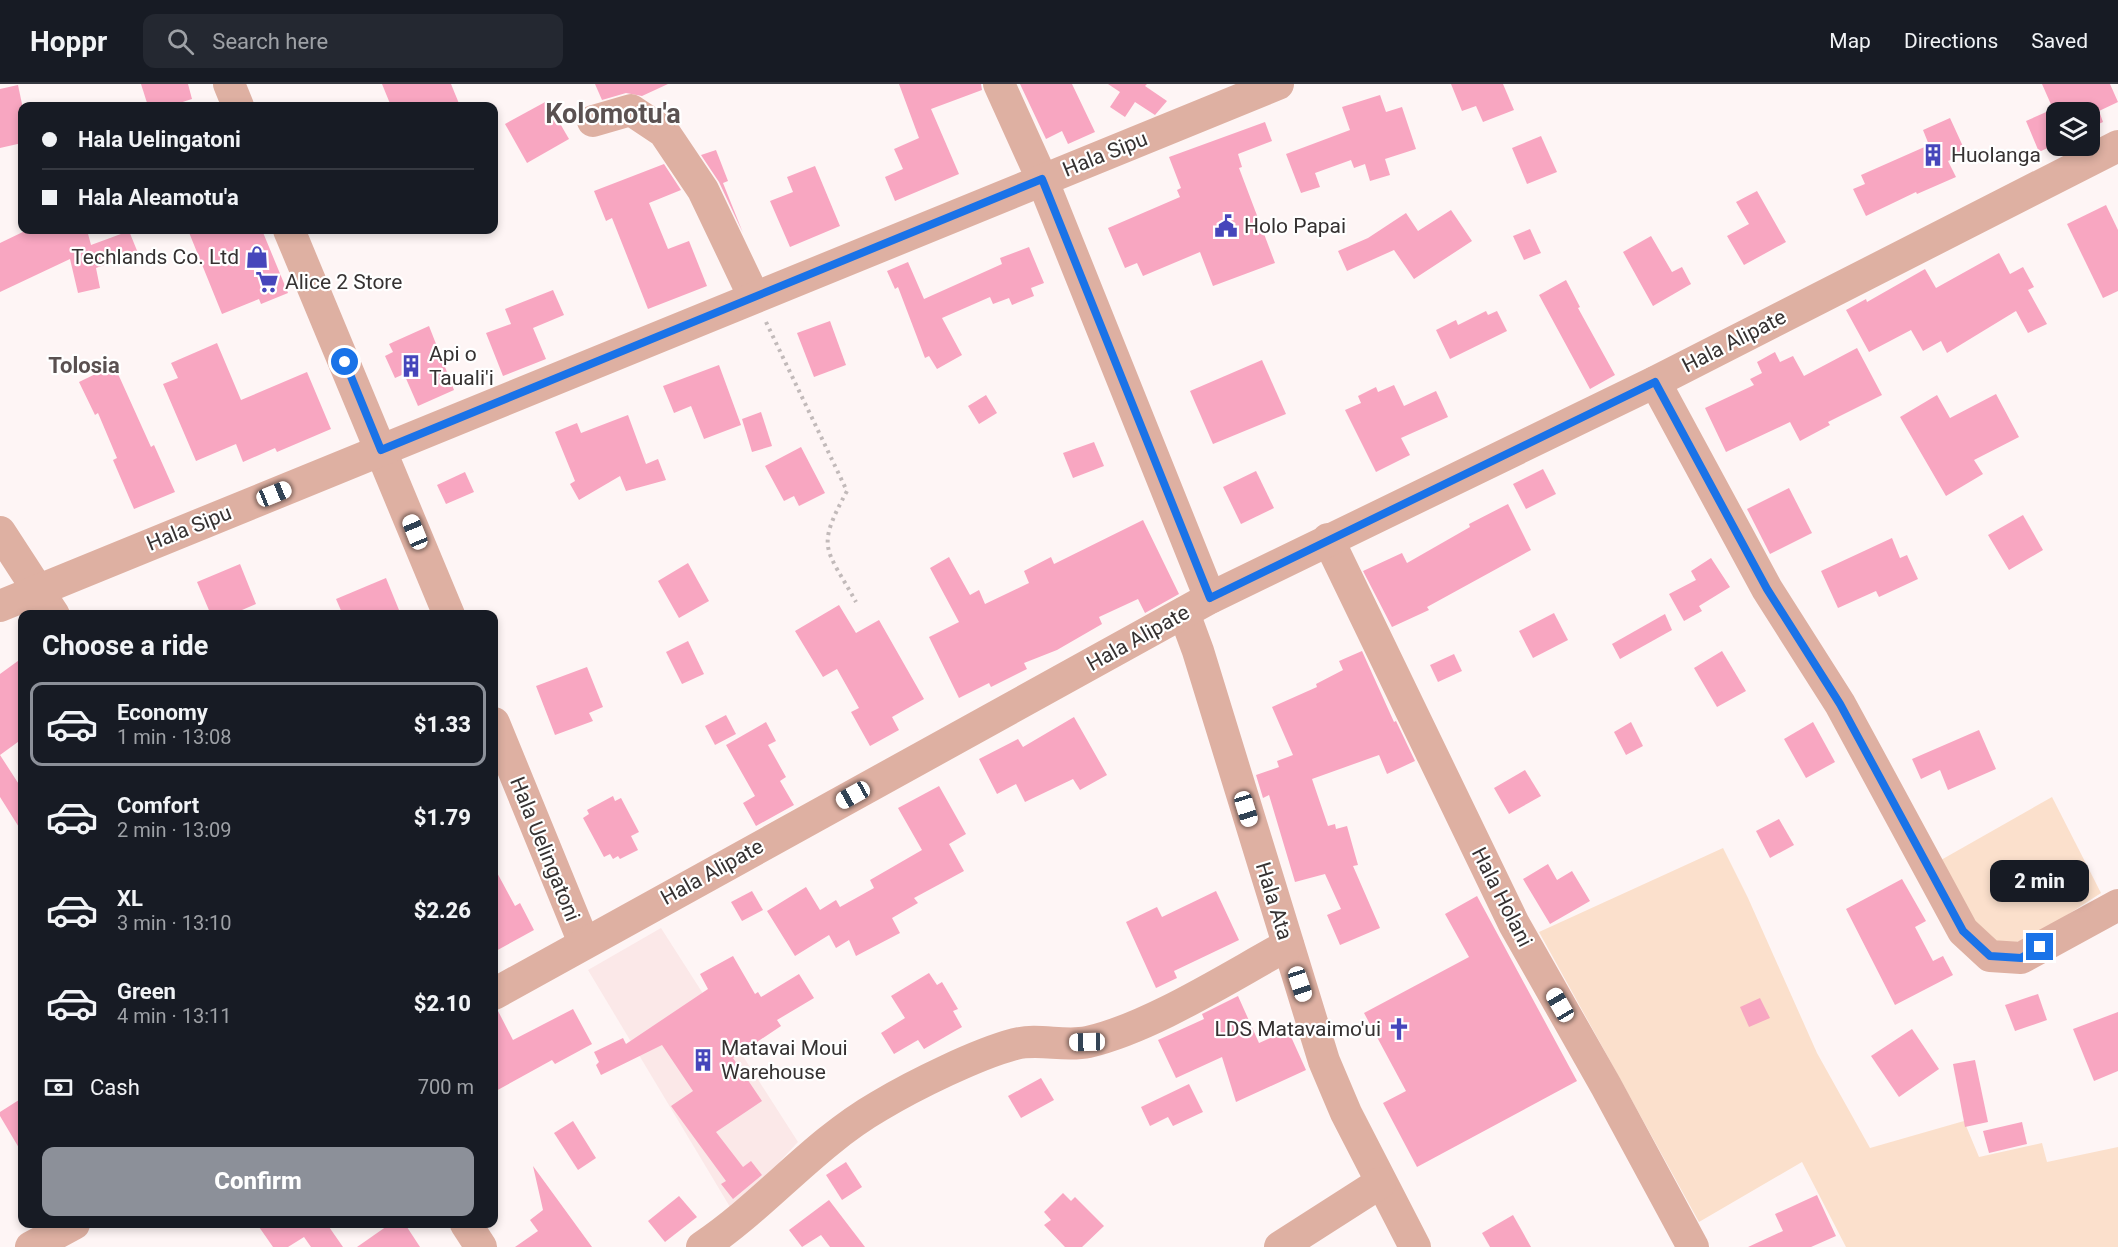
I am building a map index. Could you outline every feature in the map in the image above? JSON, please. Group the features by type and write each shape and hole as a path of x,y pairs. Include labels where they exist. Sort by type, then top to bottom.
{"street":[{"path":"229,84 236,102"},
{"name":"Hala Ata","path":"999,84 1042,179 1197,605 1198,651 1324,1061 1380,1183 1415,1247"},
{"name":"Hala Sipu","path":"0,606 1278,84"},
{"path":"593,122 631,110 664,132 703,190 754,297"},
{"name":"Hala Alipate","path":"498,991 1197,605 1328,539 1655,382 2118,146"},
{"path":"291,234 447,610"},
{"path":"1655,382 1767,589 1840,704 1963,931 1990,956 2021,958 2118,905"},
{"path":"0,532 51,610"},
{"name":"Hala Holani","path":"1328,539 1514,924 1606,1086 1693,1247"},
{"name":"Hala Uelingatoni","path":"498,733 584,943"},
{"path":"702,1247 726,1230 821,1146 879,1106 968,1062 1017,1043 1087,1042 1140,1025 1288,945"},
{"path":"1280,1247 1380,1183"},
{"path":"31,1247 67,1228"},
{"path":"469,1228 481,1247"}],"path":[{"path":"754,297 847,491 829,524 825,546 856,602"}],"shaded area":[{"path":"2052,797 2101,893 2038,934 2014,943 1989,940 1972,919 1941,860"},
{"path":"1723,848 1748,898 1817,1053 1870,1148 1964,1121 1979,1157 2042,1143 2047,1162 2118,1147 2118,1247 1846,1247 1802,1162 1699,1222 1539,932"},
{"path":"661,928 798,1142 733,1212 588,970"}],"building":[{"path":"141,84 188,84 192,99 183,102 147,102"},
{"path":"382,84 451,84 458,102 389,102"},
{"path":"595,84 668,84 642,96 626,93 602,100"},
{"path":"899,84 981,84 982,90 931,109 959,174 895,201 885,177 903,169 894,149 919,138"},
{"path":"1020,84 1072,84 1095,132 1068,144 1062,131 1046,139"},
{"path":"1108,84 1147,84 1145,86 1167,101 1155,115 1135,102 1125,117 1110,107 1120,92"},
{"path":"1451,84 1503,84 1514,110 1483,122 1476,106 1462,111"},
{"path":"2042,84 2110,84 2118,102 2100,111 2100,102 2050,102"},
{"path":"18,85 22,102 18,102 18,144 0,148 0,89"},
{"path":"1380,95 1386,112 1402,107 1416,149 1385,159 1390,175 1370,181 1365,164 1354,168 1351,160 1315,173 1320,187 1301,193 1286,154 1350,130 1342,107"},
{"path":"547,101 569,139 527,163 505,124"},
{"path":"2046,112 2046,149 2039,152 2026,121"},
{"path":"1950,118 1966,153 1948,161 1956,177 1917,194 1916,192 1866,216 1853,189 1865,184 1861,175 1929,145 1923,130"},
{"name":"Holo Papai","path":"1265,122 1272,141 1238,154 1242,167 1239,168 1275,263 1213,286 1200,252 1143,276 1137,263 1125,268 1108,228 1180,197 1177,190 1181,188 1169,157"},
{"path":"1541,136 1557,172 1527,184 1512,148"},
{"path":"716,150 728,181 723,183 743,233 719,182 701,155"},
{"path":"664,164 681,190 649,203 668,249 689,241 707,286 648,309 612,218 606,221 594,191"},
{"path":"815,166 840,226 790,247 770,201 793,192 787,177"},
{"path":"1757,191 1786,242 1744,265 1727,236 1749,224 1736,202"},
{"path":"2106,205 2118,230 2118,291 2103,298 2067,224"},
{"path":"1451,210 1472,241 1414,279 1394,250 1347,271 1338,251 1368,238 1406,213 1418,231"},
{"path":"1530,229 1541,253 1524,260 1513,236"},
{"path":"19,234 88,234 91,245 121,234 130,234 138,253 96,268 100,288 78,293 70,259 0,292 0,243"},
{"path":"190,234 264,234 288,293 261,304 259,299 222,314"},
{"path":"1651,236 1672,272 1682,267 1691,284 1653,306 1623,252"},
{"path":"1029,247 1044,283 1031,288 1034,296 1012,305 1009,298 993,304 990,297 942,318 962,355 937,369 929,356 925,358 898,287 895,289 887,271 908,262 924,299 1002,264 1000,258"},
{"path":"1999,253 2010,274 2023,267 2034,287 2028,290 2047,324 2028,333 2016,311 1947,353 1941,341 1923,351 1911,330 1869,352 1846,310 1866,299 1867,302 1925,269 1936,288"},
{"path":"1566,280 1580,307 1578,308 1615,375 1590,389 1539,295"},
{"path":"553,290 564,315 533,328 546,359 503,376 486,333 511,324 505,309"},
{"path":"1486,311 1488,315 1497,311 1507,331 1450,359 1436,330 1456,320 1458,325"},
{"path":"830,321 846,365 814,377 797,333"},
{"name":"Api o Tauali'i","path":"429,326 454,390 418,406 404,374 395,378 385,356 393,352 389,344"},
{"path":"217,343 241,400 307,372 331,429 277,452 275,448 243,462 236,444 196,461 163,384 178,378 171,363"},
{"path":"1857,348 1882,395 1828,422 1830,425 1800,441 1790,422 1726,452 1705,408 1754,385 1750,379 1762,373 1757,362 1775,352 1780,362 1793,356 1804,376"},
{"path":"1262,360 1286,414 1213,444 1190,391"},
{"path":"114,365 151,447 154,445 175,492 134,509 113,460 117,458 98,413 95,415 79,382"},
{"path":"719,365 741,425 704,439 691,406 674,413 663,386"},
{"path":"1394,385 1404,406 1436,391 1448,417 1401,438 1410,455 1376,472 1345,410 1361,403 1358,396 1376,387 1378,392"},
{"path":"1996,394 2019,437 1974,460 1983,474 1946,496 1900,417 1937,395 1950,418"},
{"path":"986,395 997,413 979,424 968,406"},
{"path":"761,412 772,446 752,452 742,419"},
{"path":"628,415 646,464 658,459 666,480 626,491 620,476 579,500 570,484 575,481 555,432 577,423 581,433"},
{"path":"1094,442 1104,466 1073,478 1063,453"},
{"path":"801,447 825,493 799,506 794,496 784,501 765,466"},
{"path":"1543,469 1556,494 1526,509 1513,484"},
{"path":"1256,471 1274,508 1241,524 1223,487"},
{"path":"465,472 474,492 446,504 437,485"},
{"path":"1789,488 1812,533 1770,554 1747,509"},
{"path":"1508,504 1531,550 1427,607 1429,610 1392,627 1363,571 1402,553 1407,563 1470,527 1469,524"},
{"path":"2023,515 2043,550 2009,570 1988,535"},
{"path":"1143,520 1179,594 1145,613 1138,599 1099,617 1102,624 1057,650 1024,663 1027,669 991,687 989,683 959,698 929,637 959,622 930,568 949,557 970,595 979,590 985,604 1029,583 1024,571 1051,557 1054,564"},
{"path":"1892,538 1900,558 1907,555 1918,579 1879,597 1876,591 1838,608 1821,571"},
{"path":"1711,558 1730,587 1699,606 1702,611 1684,621 1669,594 1696,580 1691,571"},
{"path":"688,563 709,601 679,618 658,581"},
{"path":"240,564 256,604 242,610 209,610 197,582"},
{"path":"386,578 399,610 341,610 336,599"},
{"path":"839,605 856,633 879,620 924,699 892,717 899,730 870,746 851,712 859,708 837,669 823,677 795,631"},
{"path":"1554,613 1568,640 1533,658 1519,631"},
{"path":"1665,614 1672,630 1620,659 1612,644"},
{"path":"688,641 704,674 682,684 666,652"},
{"path":"1362,651 1394,722 1396,721 1415,761 1387,774 1379,755 1312,779 1328,826 1335,824 1336,829 1347,826 1358,865 1353,866 1380,928 1340,945 1327,915 1341,909 1325,874 1295,882 1269,795 1263,798 1256,775 1279,767 1277,761 1293,755 1272,707 1317,687 1316,684 1343,670 1339,661"},
{"path":"1722,651 1746,691 1717,707 1694,668"},
{"path":"1454,654 1462,671 1438,682 1430,665"},
{"path":"18,661 18,742 0,755 0,674"},
{"path":"587,667 603,707 589,713 593,721 555,735 536,686"},
{"path":"726,715 736,734 715,745 705,726"},
{"path":"1074,717 1107,775 1080,790 1073,779 1025,802 1016,784 997,794 979,759 1018,739 1023,747"},
{"path":"766,722 776,741 768,745 786,777 780,781 794,805 756,826 743,803 755,796 726,745"},
{"path":"1631,722 1643,746 1626,755 1614,732"},
{"path":"1813,722 1835,762 1806,778 1784,739"},
{"path":"1979,730 1996,769 1948,790 1940,770 1921,779 1912,759"},
{"path":"0,755 18,783 18,826 0,797"},
{"path":"1525,770 1541,796 1509,814 1494,788"},
{"path":"939,786 966,834 949,844 964,871 914,898 918,903 892,918 900,933 856,956 849,940 836,948 829,935 795,956 767,911 806,887 820,910 836,900 840,907 874,888 870,880 922,850 898,808"},
{"path":"613,796 615,801 621,798 639,832 631,836 638,850 620,859 618,856 613,859 610,854 604,857 583,818 589,814 587,810"},
{"path":"1779,819 1794,845 1770,858 1756,831"},
{"path":"1548,864 1557,880 1572,871 1590,901 1550,924 1523,879"},
{"path":"498,874 515,906 520,903 534,930 498,950"},
{"path":"1902,879 1926,921 1915,927 1933,961 1943,956 1953,975 1895,1005 1846,909"},
{"path":"752,891 763,910 742,921 731,902"},
{"path":"1216,891 1239,940 1174,971 1177,978 1156,988 1126,922 1157,907 1162,917"},
{"name":"LDS Matavaimo'ui","path":"1477,896 1577,1081 1417,1167 1383,1103 1406,1091 1364,1013 1469,957 1445,914"},
{"path":"733,956 755,994 758,992 761,997 799,974 814,998 777,1020 781,1026 733,1058 762,1101 716,1132 743,1167 751,1161 762,1175 733,1199 721,1184 726,1181 671,1106 693,1091 662,1045 601,1075 596,1065 599,1062 594,1052 623,1038 626,1044 708,989 700,974"},
{"path":"929,973 937,985 942,982 958,1009 953,1011 962,1027 924,1049 918,1040 894,1054 881,1033 905,1018 891,996"},
{"path":"2038,994 2047,1020 2015,1031 2005,1005"},
{"path":"1238,996 1259,1043 1288,1030 1306,1070 1236,1102 1222,1057 1176,1078 1158,1040 1204,1019 1202,1014"},
{"path":"1760,998 1770,1018 1749,1027 1740,1007"},
{"path":"573,1009 592,1044 555,1064 552,1060 498,1090 498,1011 513,1040"},
{"path":"2118,1012 2118,1071 2094,1081 2073,1029"},
{"path":"1912,1029 1939,1069 1899,1097 1871,1056"},
{"path":"1975,1060 1988,1122 1965,1127 1953,1064"},
{"path":"1041,1078 1054,1100 1021,1118 1008,1096"},
{"path":"1189,1084 1203,1112 1173,1126 1168,1117 1150,1126 1141,1107"},
{"path":"18,1101 18,1146 0,1116 0,1112"},
{"path":"573,1121 596,1158 578,1170 554,1133"},
{"path":"2022,1122 2027,1144 1989,1153 1983,1131"},
{"path":"846,1162 862,1187 842,1200 826,1175"},
{"path":"533,1166 592,1247 515,1247 538,1231 530,1220 543,1210"},
{"path":"1063,1193 1071,1201 1075,1197 1104,1226 1082,1247 1065,1247 1044,1225 1051,1220 1044,1212"},
{"path":"1817,1195 1836,1236 1811,1247 1748,1247 1783,1231 1775,1214"},
{"path":"679,1196 697,1217 665,1242 648,1221"},
{"path":"829,1200 865,1247 830,1247 821,1235 802,1247 789,1230"},
{"path":"1513,1215 1531,1247 1490,1247 1482,1233"},
{"path":"260,1228 330,1228 343,1247 311,1247 304,1237 288,1247 273,1247"},
{"path":"384,1228 408,1228 420,1247 357,1247"}],"place":[{"name":"Huolanga","path":"1933,155"},
{"name":"Holo Papai","path":"1226,226"},
{"name":"Techlands Co. Ltd","path":"257,257"},
{"name":"Alice 2 Store","path":"267,282"},
{"name":"Api o Tauali'i","path":"411,366"},
{"name":"LDS Matavaimo'ui","path":"1399,1029"},
{"name":"Matavai Moui Warehouse","path":"703,1060"}],"district":[{"name":"Kolomotu'a","path":"613,114"},
{"name":"Tolosia","path":"84,365"}],"route":[{"path":"345,362 381,450 1042,179 1210,598 1655,382 1767,589 1840,704 1963,931 1990,956 2021,958 2040,947"}]}
